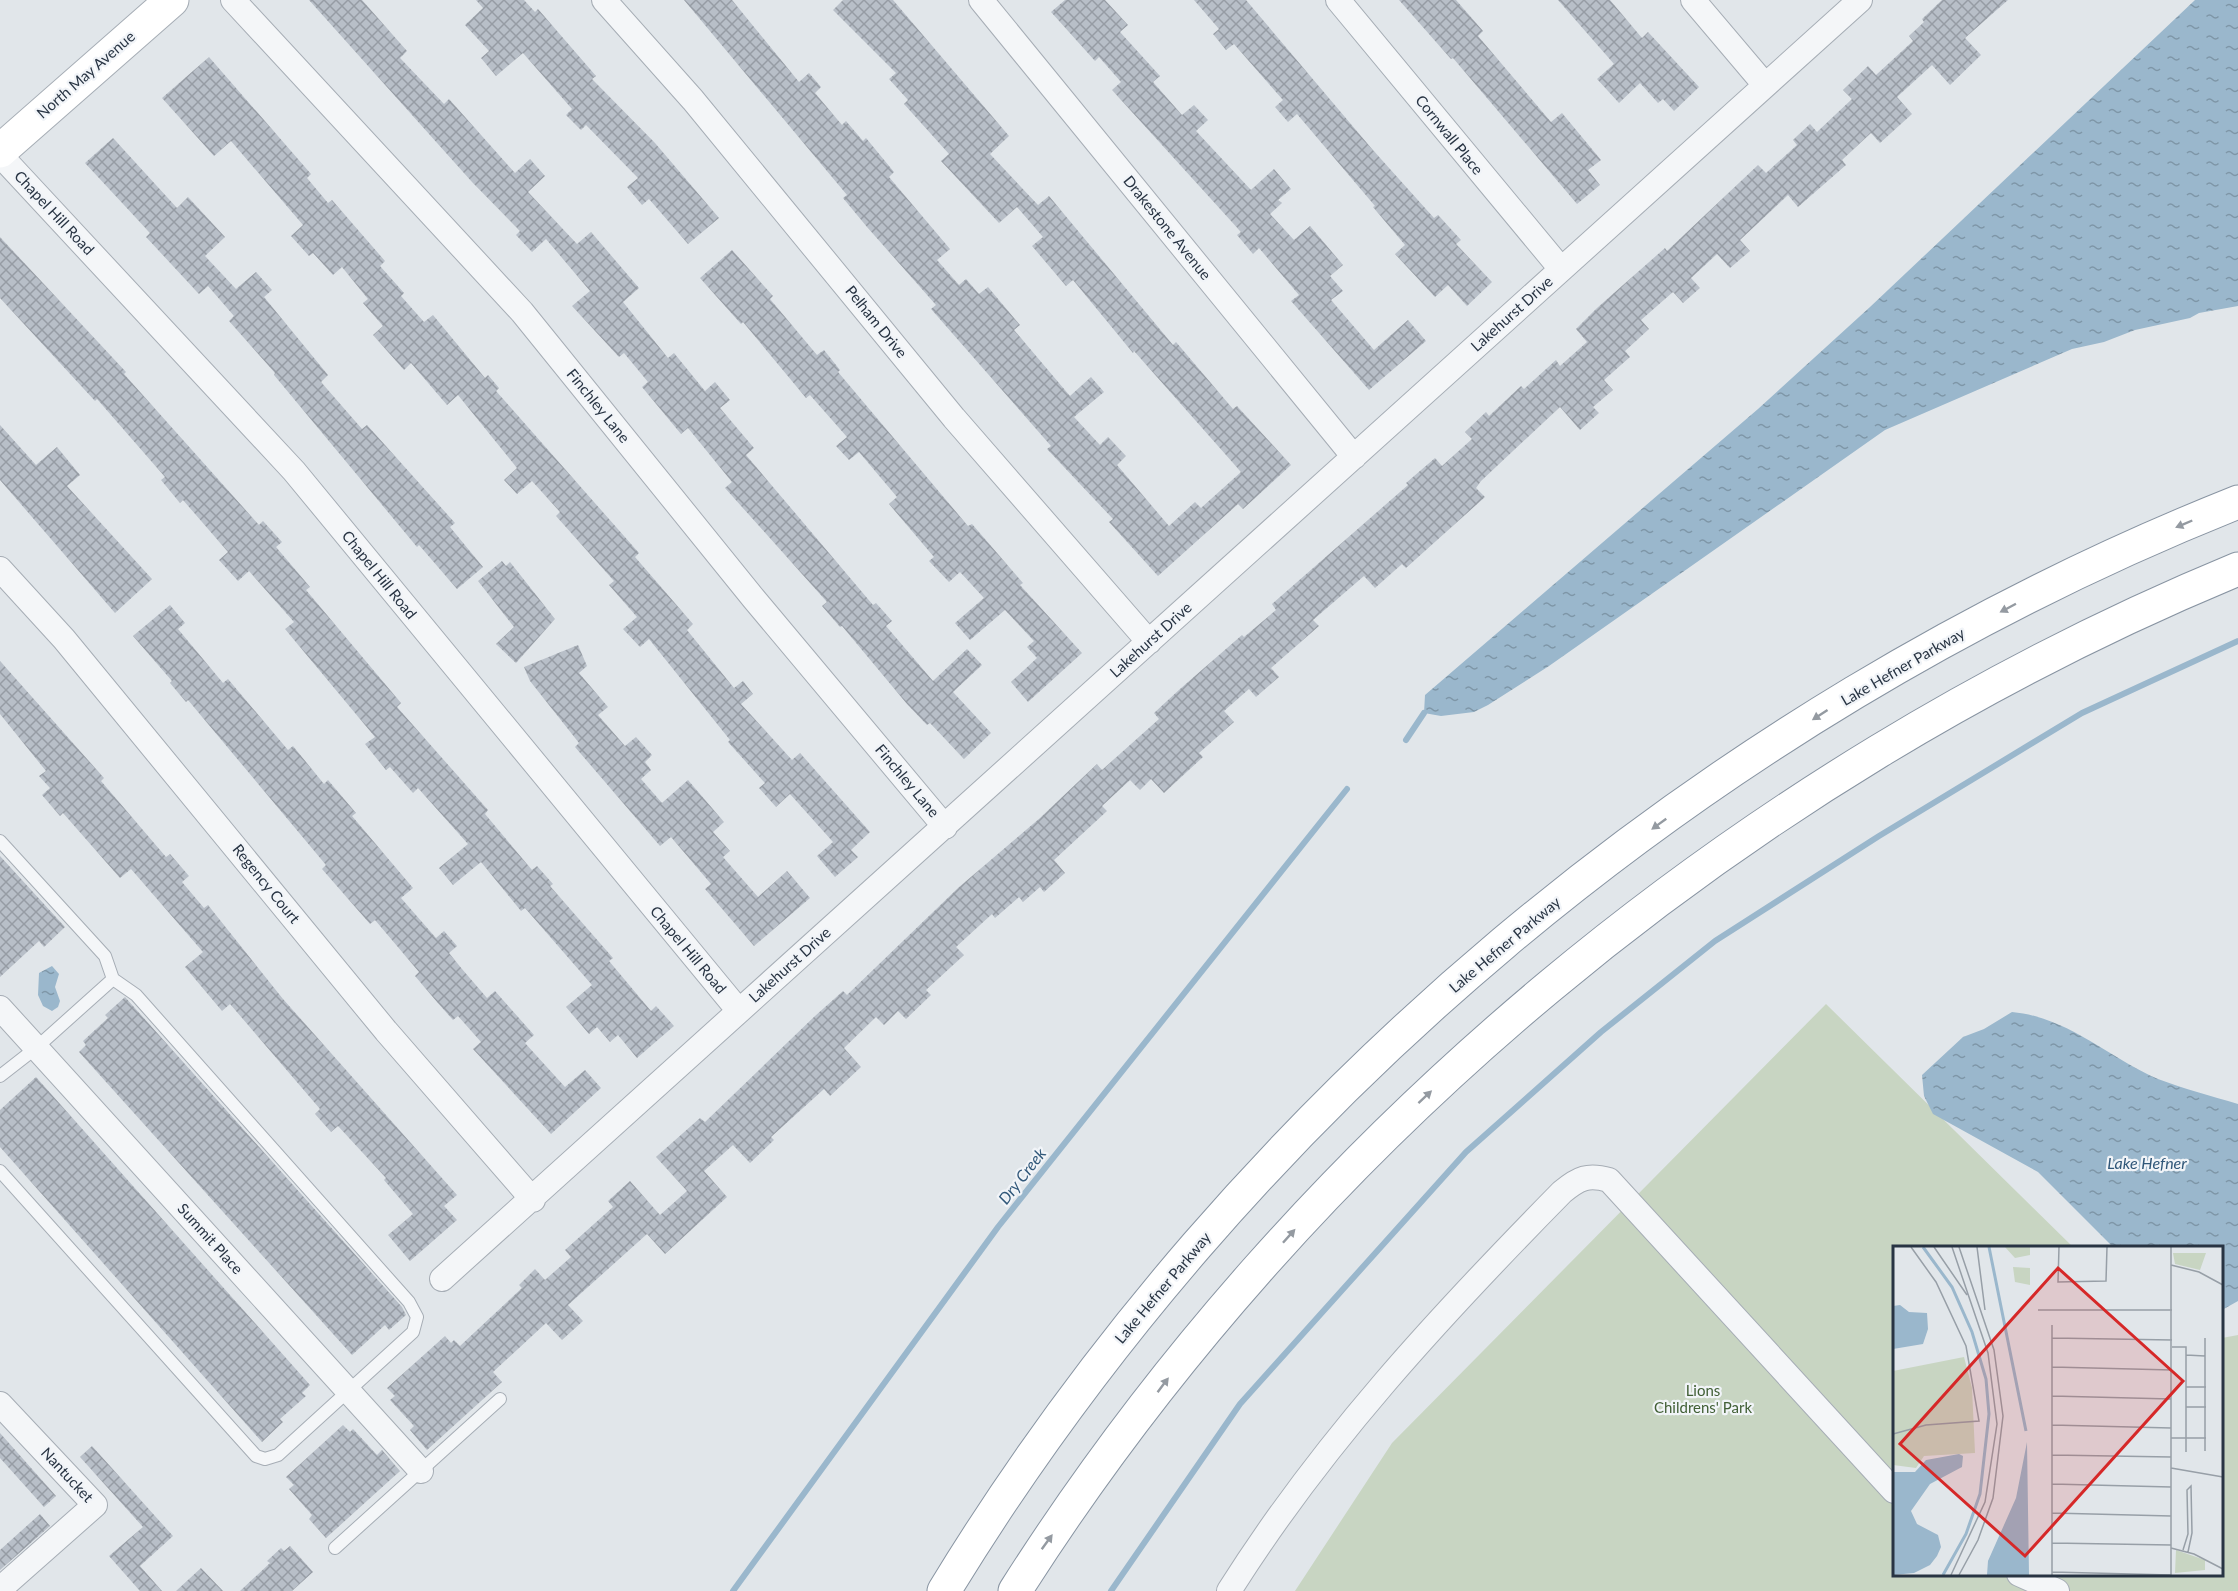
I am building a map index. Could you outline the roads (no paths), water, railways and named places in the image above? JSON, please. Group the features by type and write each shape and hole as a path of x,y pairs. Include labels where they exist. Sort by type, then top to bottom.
{"main road":[{"name":"North May Avenue","path":"0,153 172,0"},
{"name":"Lake Hefner Parkway","path":"944,1591 984,1526 1037,1449 1113,1346 1168,1279 1277,1158 1388,1046 1506,942 1585,879 1716,783 1844,699 2034,594 2161,534 2238,502"},
{"path":"1015,1591 1107,1458 1176,1367 1301,1222 1417,1105 1556,981 1691,876 1860,763 2028,668 2106,628 2238,569"}],"street":[{"name":"Finchley Lane","path":"233,0 522,312 754,599 945,827"},
{"name":"Pelham Drive","path":"604,0 693,100 954,418 1149,642"},
{"name":"Drakestone Avenue","path":"981,0 1354,457"},
{"name":"Cornwall Place","path":"1338,0 1561,269"},
{"path":"1693,0 1765,85"},
{"name":"Lakehurst Drive","path":"442,1279 533,1200 739,1011 1860,0"},
{"name":"Chapel Hill Road","path":"0,153 294,471 739,1011"},
{"name":"Regency Court","path":"0,569 64,639 386,1031 533,1200"},
{"name":"Summit Place","path":"0,1008 421,1470"},
{"path":"1230,1591 1329,1449 1451,1305 1562,1192 1576,1180 1591,1175 1609,1180 1893,1490"},
{"name":"Nantucket","path":"0,1404 95,1505 0,1589"},
{"path":"2021,1576 2057,1591"}],"lane":[{"path":"0,841 105,956 113,979 136,994 409,1302 417,1317 413,1332 278,1455 265,1459 256,1456 0,1171"},
{"path":"0,1076 36,1048 113,979"},
{"path":"335,1548 500,1399"}],"water":[{"path":"2195,0 2238,0 2238,306 2199,313 2190,318 2135,330 2104,342 2072,349 1885,430 1549,666 1488,705 1474,712 1441,716 1424,713 1425,695 1758,409 1870,307"},
{"path":"52,966 59,974 55,987 60,1001 58,1007 52,1011 43,1006 38,995 39,973"},
{"name":"Lake Hefner","path":"2012,1012 2032,1015 2088,1039 2158,1079 2238,1104 2238,1301 2223,1309 2223,1246 2112,1246 2038,1172 1933,1114 1924,1096 1922,1075 1963,1037 1984,1029"}],"waterway":[{"path":"1111,1591 1240,1404 1466,1152 1601,1032 1715,941 1879,836 2082,713 2238,641"},
{"name":"Dry Creek","path":"1406,740 1424,713"},
{"name":"Dry Creek","path":"733,1591 998,1227 1347,789"}],"park label":[{"name":"Lions Childrens' Park","path":"1703,1400"}]}
